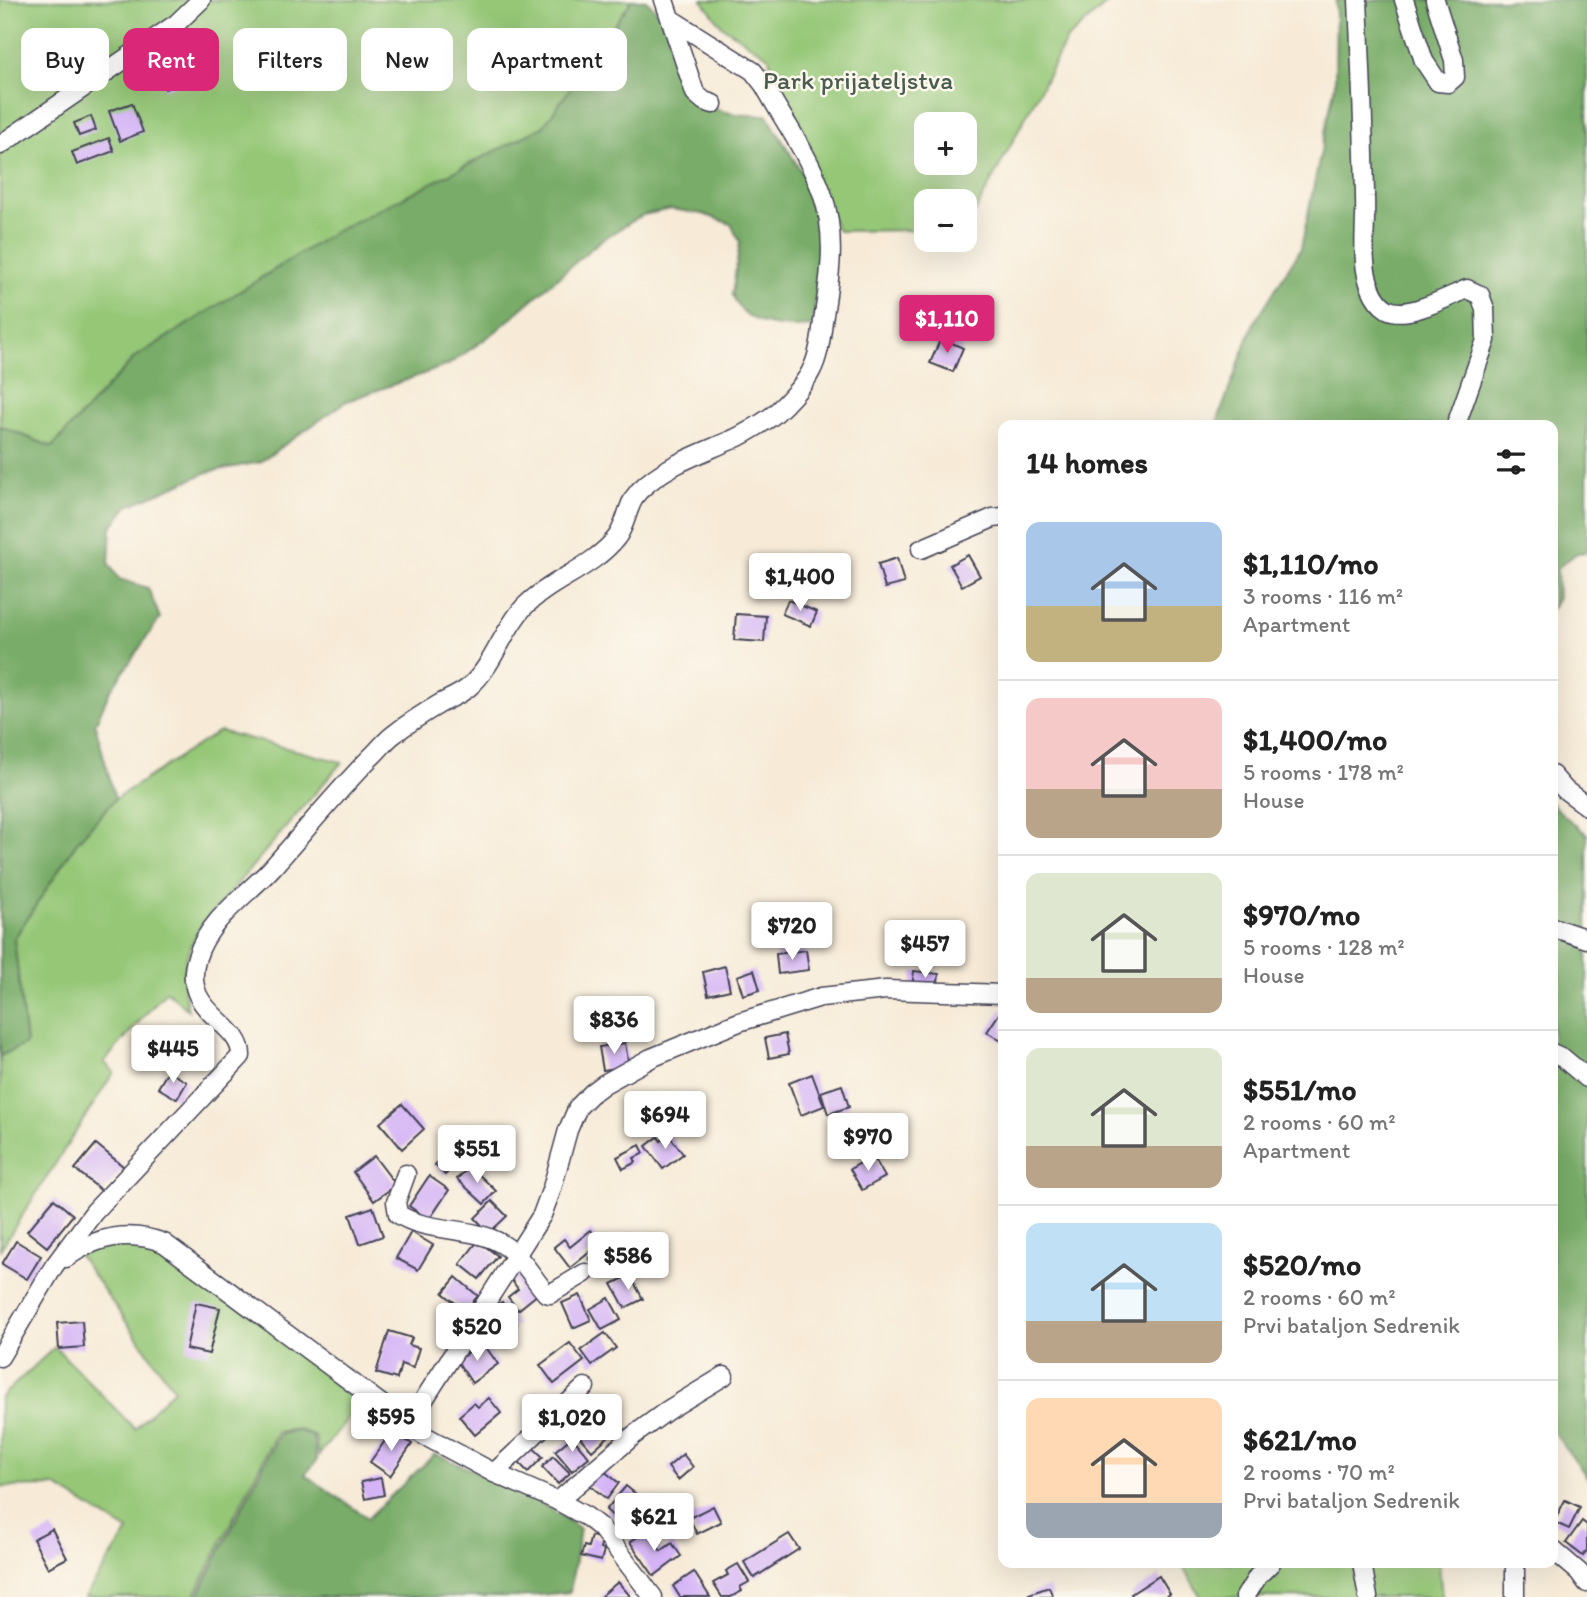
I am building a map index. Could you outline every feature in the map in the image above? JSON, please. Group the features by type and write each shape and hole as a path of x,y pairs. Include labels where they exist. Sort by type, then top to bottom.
{"street":[{"path":"0,145 176,23 201,0"},
{"path":"664,0 695,93 704,101 713,104"},
{"path":"1358,0 1366,200 1365,263 1370,286 1377,300 1386,309 1398,312 1413,311 1467,289 1480,295 1485,309 1486,340 1458,420"},
{"path":"1404,0 1429,70 1438,82 1448,83 1455,77 1454,60 1435,0"},
{"path":"0,1357 54,1266 94,1212 242,1056 242,1046 237,1039 202,1006 195,984 196,960 207,934 216,922 258,882 341,787 390,737 414,719 467,689 479,676 511,622 527,604 605,550 618,536 626,522 632,500 639,491 668,468 731,440 772,416 811,372 819,347 831,262 831,225 819,184 764,85 753,71 671,19"},
{"path":"921,549 998,518"},
{"path":"1558,781 1587,806"},
{"path":"1558,929 1587,939"},
{"path":"409,1423 542,1215 568,1130 578,1107 592,1093 631,1068 739,1023 821,997 886,990 998,994"},
{"path":"1558,1056 1587,1078"},
{"path":"406,1174 396,1202 398,1214 408,1220 475,1234 502,1243 516,1255 545,1293 550,1294 585,1273"},
{"path":"54,1266 83,1245 106,1239 130,1235 147,1236 164,1243 423,1435 494,1473 558,1500 601,1528 653,1597"},
{"path":"558,1500 634,1435 668,1410 724,1376"},
{"path":"494,1473 585,1387"},
{"path":"1558,1554 1579,1572 1587,1583"},
{"path":"1245,1597 1266,1568"},
{"path":"1363,1568 1367,1597"},
{"path":"1515,1568 1515,1597"}],"green space":[{"path":"0,0 632,0 612,28 467,28 467,91 568,91 543,127 336,231 134,358 52,447 0,426"},
{"path":"632,0 646,0 665,22 678,75 694,96 716,109 741,115 767,115 808,183 819,212 821,237 812,326 786,327 768,324 741,310 732,295 740,242 731,224 703,214 671,209 643,215 601,240 495,332 448,365 347,401 260,462 208,472 128,506 111,527 109,564 119,579 148,588 160,618 110,691 95,724 115,799 77,842 14,939 26,1044 0,1056 0,426 52,447 134,358 336,231 543,127 568,91 627,91 627,28 612,28"},
{"name":"Park prijateljstva","path":"702,0 1111,0 1067,39 977,208 977,189 914,189 914,230 838,231 779,106 769,57 722,26"},
{"path":"1336,0 1587,0 1587,552 1577,553 1558,567 1558,420 1218,420 1253,325 1301,248 1335,84"},
{"path":"219,731 342,762 200,927 185,967 184,986 188,1010 166,991 104,1062 114,1072 0,1250 0,1056 26,1044 14,939 77,842 115,799"},
{"path":"1558,810 1587,834 1587,1477 1558,1438"},
{"path":"118,1242 164,1249 363,1399 319,1455 315,1436 299,1429 277,1432 194,1597 85,1597 128,1531 55,1486 0,1487 0,1398 55,1347 135,1429 174,1389 78,1254"},
{"path":"298,1430 313,1437 317,1460 305,1475 368,1518 435,1454 546,1506 580,1529 570,1592 517,1597 197,1597 279,1434"},
{"path":"1184,1568 1439,1568 1442,1597 1201,1597"}],"building":[{"path":"132,103 143,132 120,141 109,111"},
{"path":"91,116 96,130 79,136 74,123"},
{"path":"109,138 114,151 77,165 72,152"},
{"path":"941,338 963,348 953,372 930,363"},
{"path":"968,555 980,576 962,586 950,565"},
{"path":"897,558 904,583 885,588 878,564"},
{"path":"788,600 817,612 811,626 782,614"},
{"path":"736,614 766,616 764,642 734,640"},
{"path":"806,950 809,970 778,974 776,954"},
{"path":"725,966 730,990 708,995 703,972"},
{"path":"754,970 760,990 743,995 737,976"},
{"path":"914,971 939,974 937,989 912,987"},
{"path":"998,1016 998,1039 987,1032"},
{"path":"785,1034 789,1054 769,1058 765,1038"},
{"path":"625,1043 629,1066 603,1070 599,1047"},
{"path":"168,1071 187,1082 177,1099 158,1088"},
{"path":"812,1074 824,1106 801,1115 789,1083"},
{"path":"842,1085 849,1107 828,1114 821,1092"},
{"path":"402,1104 424,1129 402,1149 380,1123"},
{"path":"669,1135 683,1154 663,1169 646,1146 658,1137 661,1141"},
{"path":"96,1144 124,1167 103,1192 75,1169"},
{"path":"640,1145 644,1153 634,1158 636,1162 623,1169 617,1157"},
{"path":"452,1146 463,1156 445,1175 435,1165"},
{"path":"374,1156 396,1185 374,1201 353,1172"},
{"path":"873,1156 885,1177 862,1190 850,1169"},
{"path":"470,1166 496,1191 484,1204 457,1179"},
{"path":"429,1176 449,1190 429,1220 409,1206"},
{"path":"54,1199 73,1215 47,1247 27,1231"},
{"path":"492,1201 507,1216 489,1233 475,1218"},
{"path":"373,1207 383,1236 360,1244 350,1215"},
{"path":"591,1230 601,1243 570,1268 554,1247 564,1239 570,1247"},
{"path":"411,1232 433,1245 418,1270 396,1258"},
{"path":"16,1241 41,1256 27,1279 2,1264"},
{"path":"478,1241 498,1256 479,1279 460,1264"},
{"path":"605,1248 618,1268 602,1278 589,1258"},
{"path":"522,1264 538,1294 518,1310 508,1297 518,1289 508,1275"},
{"path":"630,1275 643,1299 625,1308 612,1284"},
{"path":"456,1277 478,1296 465,1311 443,1293"},
{"path":"580,1295 591,1320 573,1328 562,1303"},
{"path":"609,1298 621,1320 602,1330 590,1309"},
{"path":"502,1302 517,1324 500,1336 484,1314"},
{"path":"196,1303 220,1308 209,1354 186,1349"},
{"path":"82,1321 84,1347 59,1349 57,1323"},
{"path":"389,1331 412,1338 409,1345 419,1348 413,1368 401,1364 397,1379 376,1373"},
{"path":"605,1333 616,1348 592,1365 581,1350"},
{"path":"482,1342 498,1364 472,1383 457,1361"},
{"path":"570,1343 584,1361 554,1384 540,1365"},
{"path":"489,1398 501,1413 475,1435 459,1416 474,1403 478,1407"},
{"path":"608,1410 621,1425 592,1451 579,1436"},
{"path":"392,1431 412,1444 390,1476 370,1462"},
{"path":"572,1437 589,1457 572,1471 555,1451"},
{"path":"527,1442 543,1457 528,1472 513,1457"},
{"path":"683,1454 693,1467 678,1480 668,1467"},
{"path":"553,1456 570,1473 558,1484 542,1467"},
{"path":"599,1467 619,1483 607,1499 587,1483"},
{"path":"381,1478 384,1495 365,1499 361,1482"},
{"path":"626,1486 643,1500 622,1524 606,1510"},
{"path":"1565,1500 1580,1507 1569,1529 1558,1524 1558,1514"},
{"path":"713,1506 721,1522 697,1534 689,1518"},
{"path":"1582,1521 1587,1525 1587,1550 1583,1556 1566,1543"},
{"path":"52,1529 67,1558 48,1568 33,1539"},
{"path":"646,1531 661,1551 672,1543 681,1556 654,1576 630,1542"},
{"path":"789,1534 799,1549 754,1578 744,1562"},
{"path":"591,1536 603,1539 601,1561 581,1556 584,1546 588,1547"},
{"path":"738,1564 749,1582 740,1587 742,1591 731,1597 722,1597 713,1583 728,1575 726,1571"},
{"path":"694,1572 710,1597 680,1597 673,1586"},
{"path":"1159,1576 1170,1594 1166,1597 1133,1597 1131,1594"},
{"path":"618,1582 631,1597 600,1597"},
{"path":"1049,1587 1053,1597 1031,1597 1029,1594"}]}
